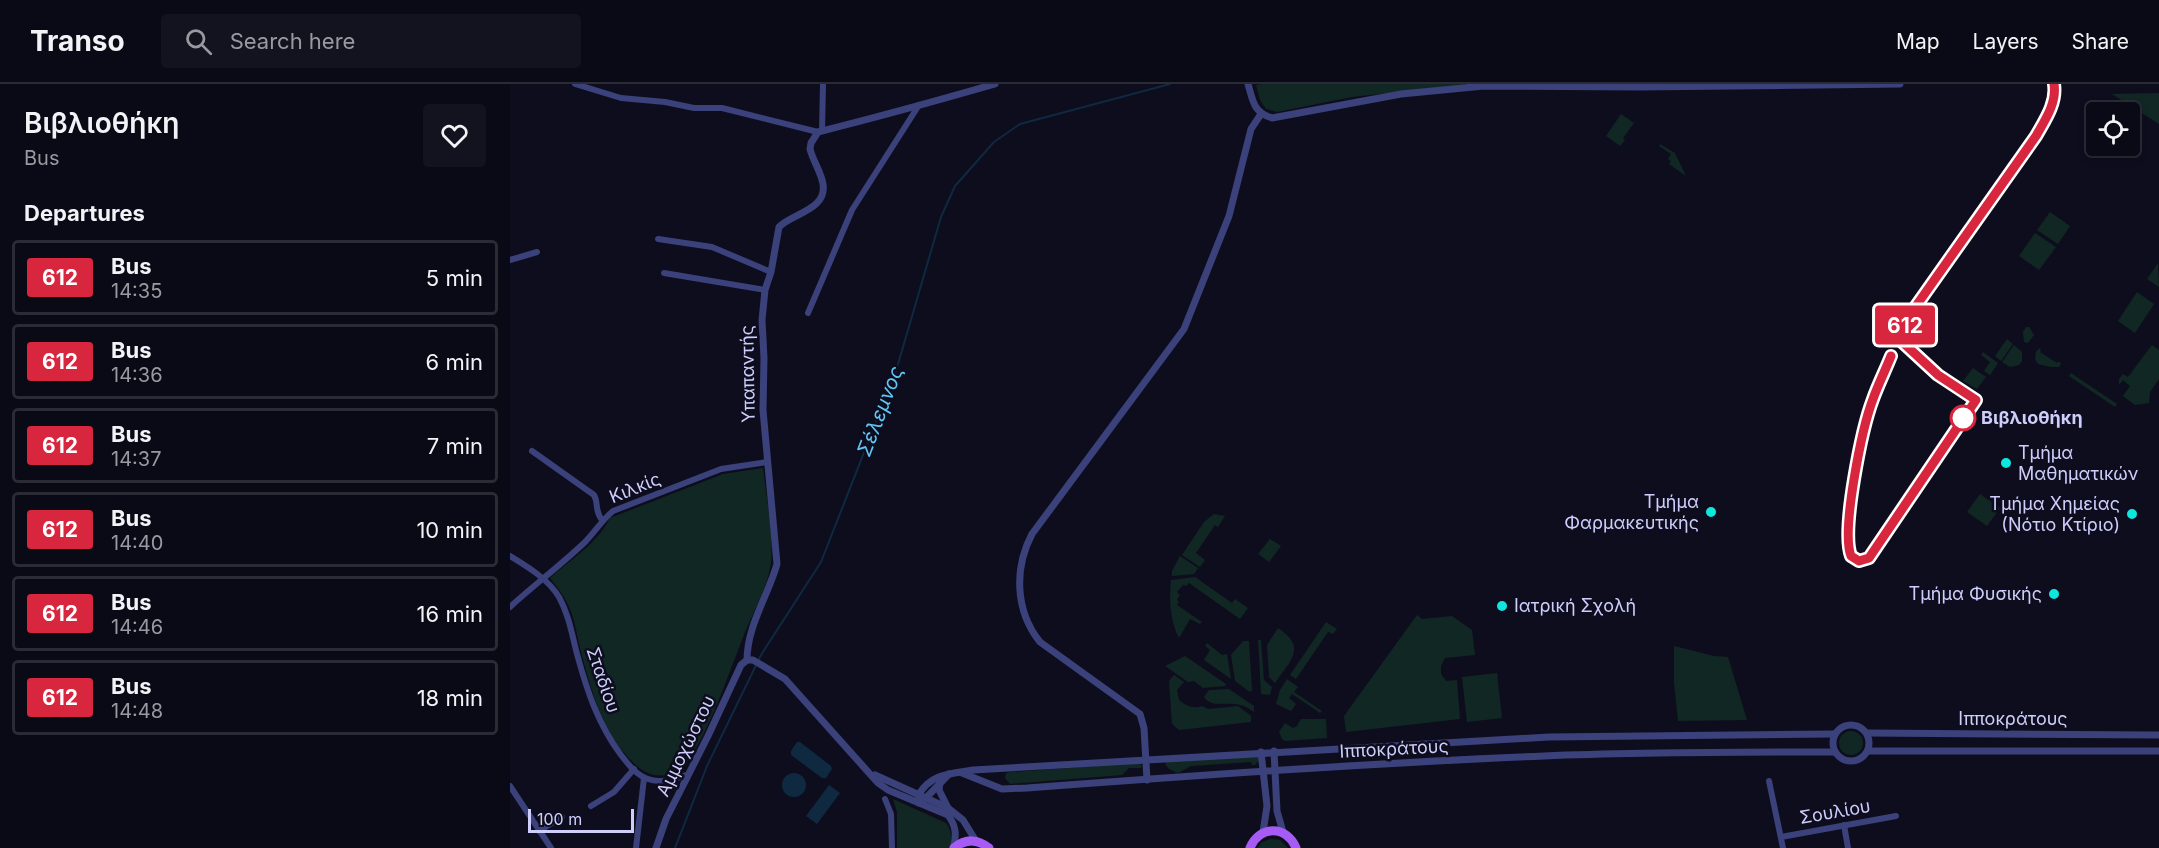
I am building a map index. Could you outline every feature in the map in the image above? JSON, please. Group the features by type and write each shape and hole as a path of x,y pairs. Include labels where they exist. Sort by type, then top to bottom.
{"main road":[{"path":"1243,848 1251,845 1263,832 1273,830 1283,832 1297,847"},
{"path":"954,848 963,842 976,841 989,848"}],"street":[{"path":"575,84 621,98 665,102 694,108 728,109 820,131 883,116 995,84"},
{"path":"820,131 823,84"},
{"path":"1250,84 1254,106 1261,114 1272,117 1401,94 1484,86 1900,84"},
{"path":"808,313 852,210 919,104"},
{"path":"1147,780 1144,728 1140,714 1036,637 1021,599 1019,574 1021,561 1032,534 1184,329 1226,225 1251,129 1261,114"},
{"name":"Υπαπαντής","path":"750,660 747,646 777,564 762,399 764,358 762,312 779,227 815,206 822,197 823,183 810,149 811,143 820,131"},
{"path":"658,239 712,247 771,272"},
{"path":"510,260 537,252"},
{"path":"663,273 765,290"},
{"path":"532,451 594,495 596,513 602,520"},
{"name":"Κιλκίς","path":"510,607 582,545 595,532 602,520 613,511 721,469 767,462"},
{"name":"Σταδίου","path":"510,556 542,578 554,590 566,612 585,684 597,715 615,746 633,770 644,778"},
{"path":"750,660 773,670 790,683 878,783 888,790 948,815 954,824 956,833 954,848"},
{"name":"Αμμοχώστου","path":"656,848 666,819 741,665 750,660"},
{"path":"1851,724 1860,727 1867,734 1870,742 1868,751 1862,758 1854,761 1842,759 1835,752 1833,745 1835,734 1843,726 1851,724"},
{"name":"Ιπποκράτους","path":"919,794 930,780 940,774 973,770 1549,737 1835,734"},
{"name":"Ιπποκράτους","path":"1867,734 2159,735"},
{"path":"1274,751 1277,811 1283,832"},
{"name":"Ιπποκράτους","path":"1868,751 2159,751"},
{"path":"1261,752 1267,806 1263,832"},
{"name":"Ιπποκράτους","path":"960,772 1002,789 1552,756 1680,752 1835,752"},
{"path":"865,768 882,779 948,808 963,820 976,841"},
{"path":"591,806 614,792 633,770"},
{"path":"919,803 927,798 940,781 950,773"},
{"path":"636,848 644,778 661,781 688,775"},
{"path":"940,781 939,790 948,808"},
{"path":"1769,782 1783,848"},
{"path":"510,786 551,848"},
{"path":"919,794 919,803"},
{"path":"885,799 891,814 892,848"},
{"name":"Σουλίου","path":"1781,837 1896,816"},
{"path":"539,831 562,817"},
{"path":"1844,825 1848,848"}],"green space":[{"path":"1470,84 1352,97 1277,112 1266,109 1260,100 1256,85"},
{"path":"2159,93 2159,124 2140,112 2140,102 2125,102 2112,94"},
{"path":"1621,114 1634,123 1620,146 1606,136"},
{"path":"1660,144 1675,153 1686,176 1669,164 1671,161 1668,159 1671,154 1659,146"},
{"path":"2050,212 2070,226 2058,244 2037,230"},
{"path":"2035,233 2056,247 2039,270 2019,256"},
{"path":"2158,263 2159,287 2147,279"},
{"path":"2137,292 2154,304 2135,333 2118,321"},
{"path":"2026,327 2029,327 2034,335 2028,343 2024,342 2023,332"},
{"path":"2007,339 2013,344 2001,361 1995,356"},
{"path":"2014,345 2022,352 2022,361 2019,365 2010,367 2002,362"},
{"path":"2152,345 2159,350 2159,379 2150,392 2149,403 2135,405 2123,396 2130,386 2123,380 2119,385 2119,379 2123,374 2128,377"},
{"path":"2039,348 2040,352 2057,363 2059,361 2061,364 2059,367 2038,364 2035,359"},
{"path":"1983,352 1998,363 1990,375 1984,371 1990,362 1981,355"},
{"path":"1973,368 1986,377 1977,389 1963,381"},
{"path":"2071,373 2117,404 2115,407 2069,376"},
{"path":"763,468 772,553 769,573 762,593 713,713 691,757 671,774 648,773 625,754 607,727 589,680 570,609 550,578 591,543 610,518 723,474"},
{"path":"1980,494 2000,508 1987,526 1967,512"},
{"path":"1214,514 1225,516 1218,527 1215,525 1196,553 1205,560 1200,567 1182,555 1204,522"},
{"path":"1270,539 1281,546 1269,562 1258,554"},
{"path":"1180,556 1198,568 1194,574 1172,576 1172,571"},
{"path":"1195,577 1232,603 1235,599 1248,608 1240,619 1189,583 1186,586 1183,585 1177,592 1180,595 1177,605 1202,622 1200,624 1190,619 1179,638 1171,610 1171,580"},
{"path":"1417,615 1422,619 1452,616 1472,630 1475,655 1445,658 1441,666 1441,674 1446,681 1457,680 1460,719 1346,732 1344,716"},
{"path":"1326,622 1337,629 1333,634 1328,632 1296,679 1290,675"},
{"path":"1278,628 1287,635 1294,648 1290,661 1275,683 1269,677 1267,645"},
{"path":"1258,640 1261,640 1264,680 1272,687 1270,695 1261,694"},
{"path":"1243,641 1249,641 1252,690 1250,692 1235,681 1231,655"},
{"path":"1207,643 1222,655 1227,654 1231,679 1204,660 1210,650 1205,646"},
{"path":"1674,646 1714,656 1728,657 1747,720 1678,721 1674,683"},
{"path":"1185,656 1226,684 1225,686 1203,688 1194,681 1188,682 1165,666"},
{"path":"1497,673 1502,718 1467,722 1462,677"},
{"path":"1174,675 1184,682 1177,690 1179,700 1184,704 1208,709 1238,706 1251,716 1251,722 1179,730 1172,724 1169,681"},
{"path":"1287,679 1298,687 1294,692 1322,711 1320,713 1292,694 1289,698 1296,704 1291,711 1276,704 1280,690"},
{"path":"1229,689 1254,706 1254,712 1239,705 1213,703 1204,697 1209,690"},
{"path":"1301,719 1326,719 1327,738 1285,741 1282,739 1279,732 1285,723 1293,728"},
{"path":"1851,731 1856,732 1862,738 1862,748 1856,754 1851,755 1846,754 1840,748 1839,743 1840,738 1846,732"},
{"path":"1258,757 1259,760 1255,765 1251,762 1191,766 1178,773 1169,769 1165,764 1168,761"},
{"path":"1138,763 1142,766 1141,768 1129,768 1122,775 1010,784 1005,778 1006,773 1011,772"},
{"path":"893,799 946,823 951,835 950,848 897,848 897,812"},
{"path":"1271,839 1280,840 1288,848 1257,848 1262,842"}],"water":[{"path":"797,742 831,766 832,769 826,778 822,778 791,755"},
{"path":"794,773 802,777 806,785 802,793 794,797 786,793 782,785 786,777"},
{"path":"829,785 840,793 817,824 806,816"}],"waterway":[{"name":"Σέλεμνος","path":"675,848 707,766 761,655 821,562 896,371 941,217 955,186 994,142 1020,124 1170,84"}],"bus line":[{"name":"612","path":"1891,356 1872,400 1857,463 1850,514 1849,552 1854,559 1859,561 1869,558 1976,400 1920,361 1899,339 1916,306 2036,136 2051,106 2055,91 2054,84"}],"place":[{"name":"Βιβλιοθήκη","path":"1963,418"},
{"name":"Τμήμα Μαθηματικών","path":"2006,463"},
{"name":"Τμήμα Φαρμακευτικής","path":"1711,512"},
{"name":"Τμήμα Χημείας (Νότιο Κτίριο)","path":"2132,514"},
{"name":"Τμήμα Φυσικής","path":"2054,594"},
{"name":"Ιατρική Σχολή","path":"1502,606"}]}
